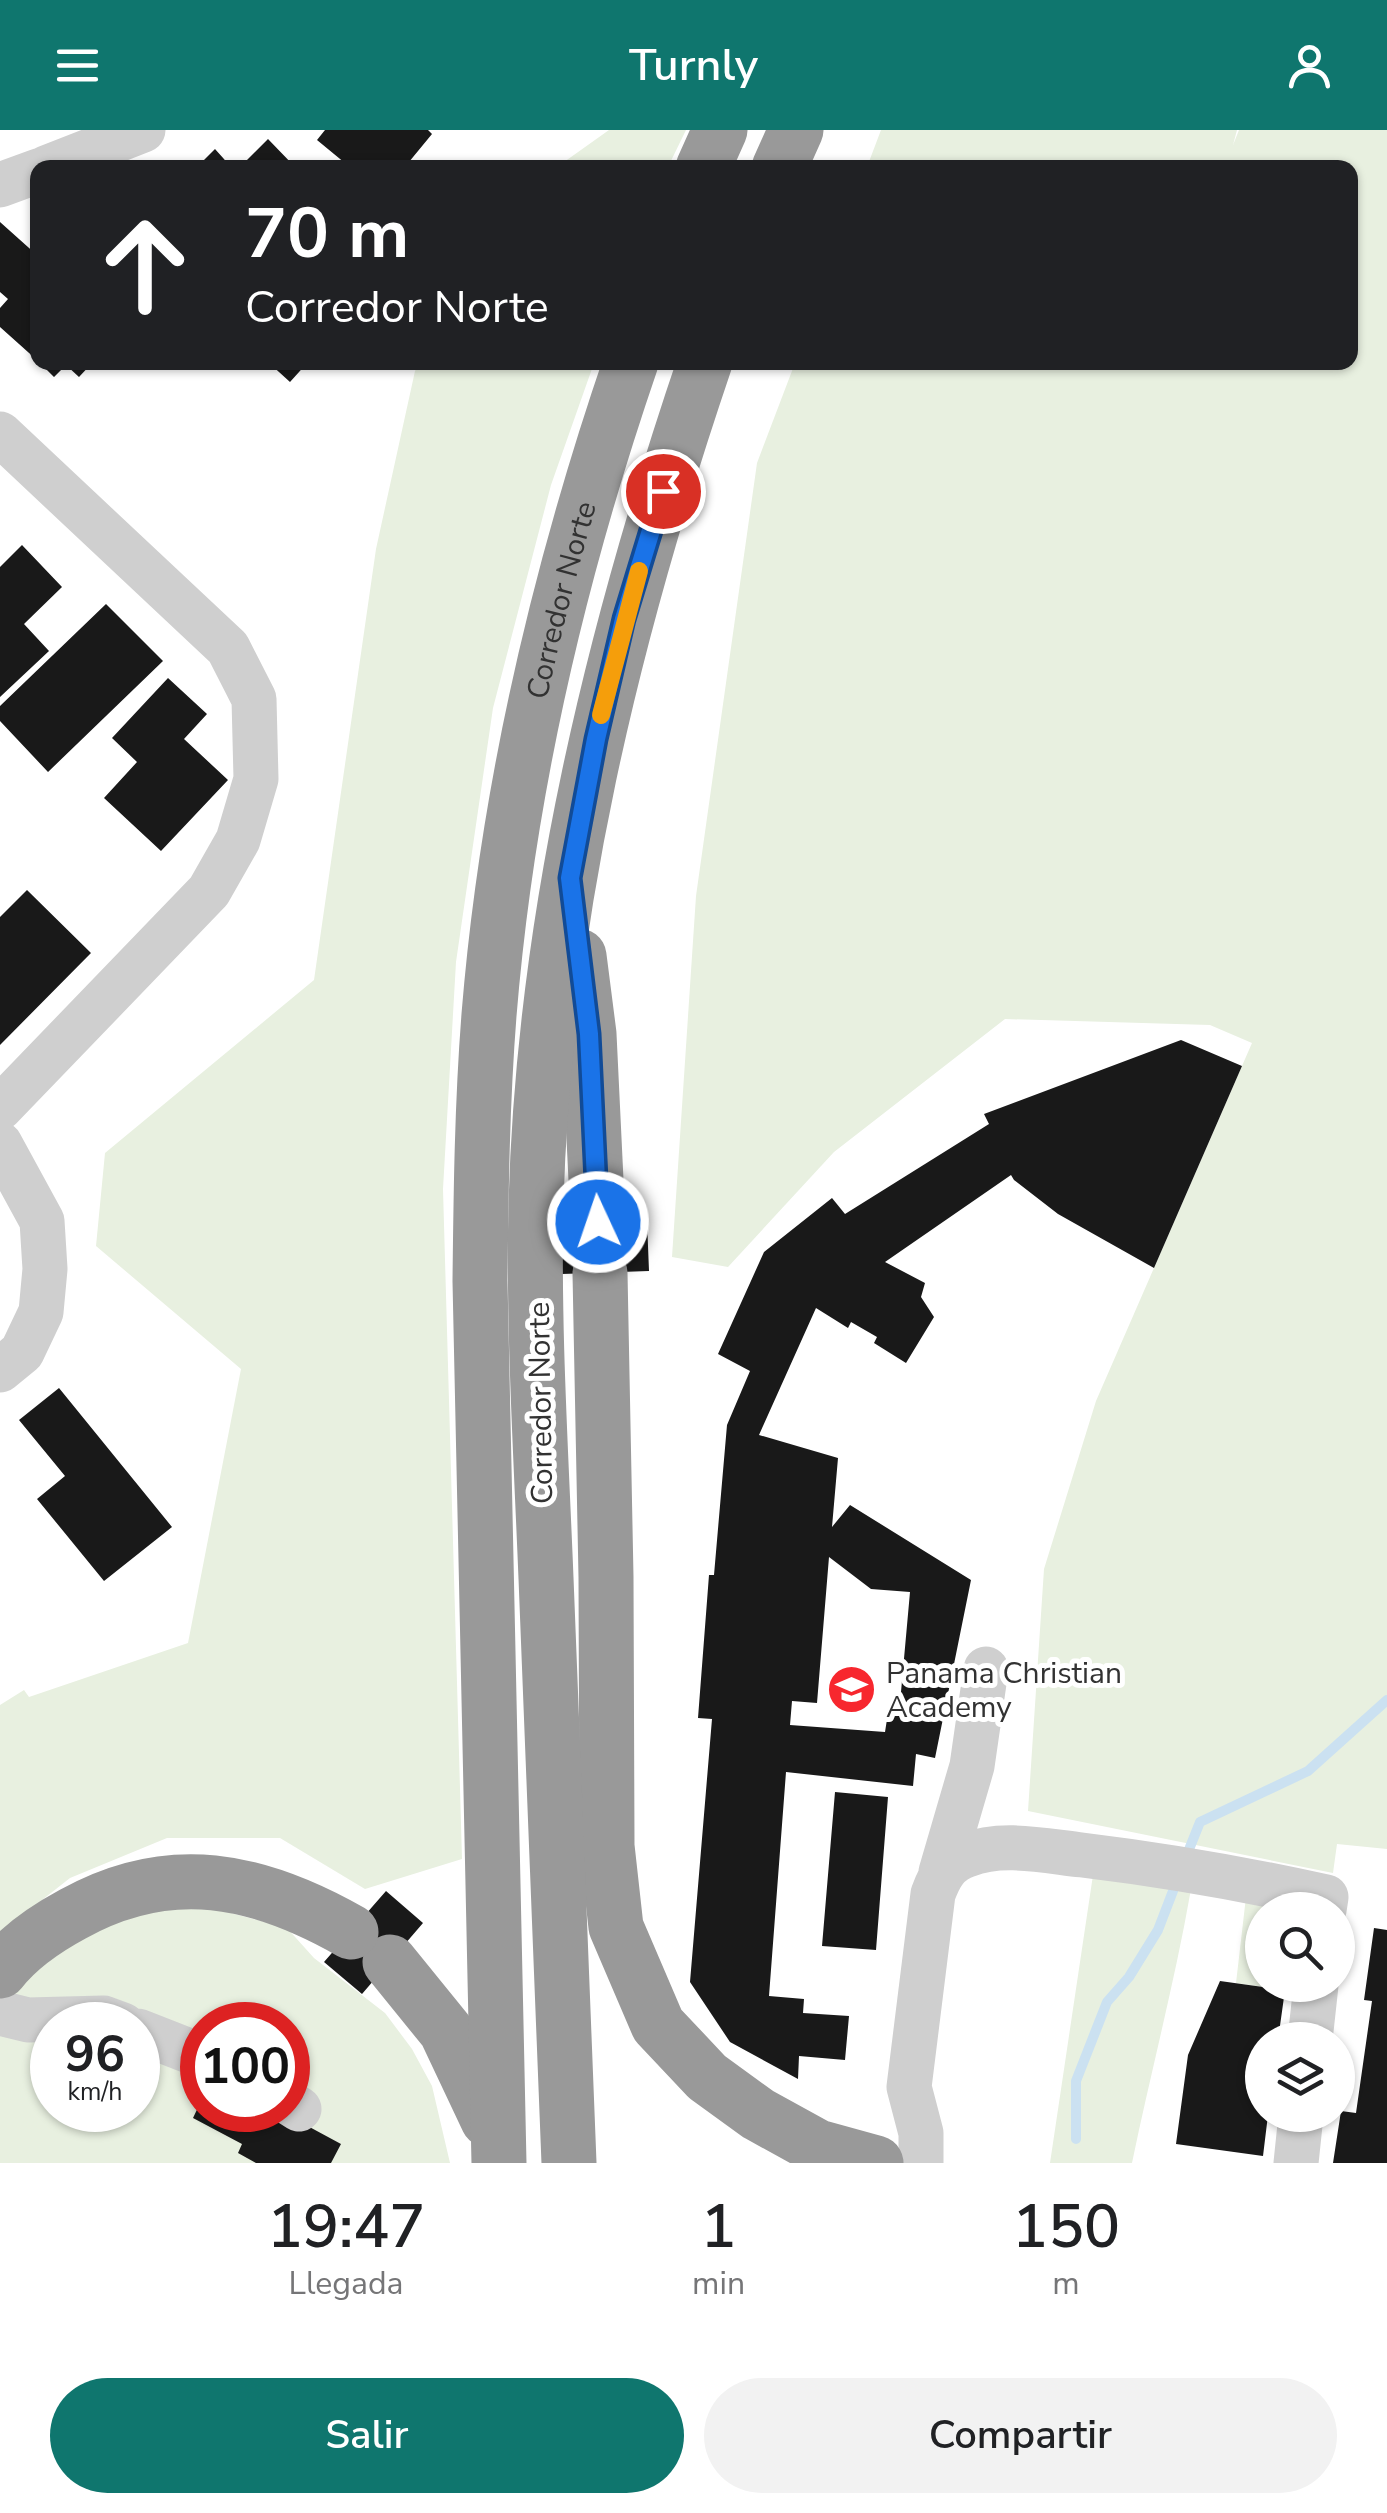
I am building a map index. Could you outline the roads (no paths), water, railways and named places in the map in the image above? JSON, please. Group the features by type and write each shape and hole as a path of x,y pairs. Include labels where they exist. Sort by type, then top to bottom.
{"highway":[{"path":"707,160 720,130"},
{"path":"783,160 796,130"},
{"name":"Corredor Norte","path":"498,2153 480,1281 489,1012 517,799 546,664 563,587 629,370"},
{"name":"Corredor Norte","path":"569,2163 540,1427 536,1202 549,1029 570,878 596,739 624,619 702,370"},
{"path":"570,878 589,1034 599,1248 606,1577 606,1846 616,1927 658,2025 707,2078 758,2114 818,2147 876,2163"},
{"path":"0,1971 57,1922 106,1896 156,1882 208,1880 262,1891 310,1908 370,1947 446,2031 469,2075 498,2153"}],"street":[{"path":"66,160 143,130"},
{"path":"0,185 30,174"},
{"path":"0,434 228,648 254,700 256,779 238,840 209,891 0,1108"},
{"path":"0,1144 42,1221 45,1269 41,1312 22,1352 0,1370"},
{"path":"921,2163 921,2133 910,2087 934,1894 972,1766 986,1670"},
{"path":"940,1872 964,1856 988,1849 1022,1848 1251,1880 1288,1892"},
{"path":"0,2012 30,2020"},
{"path":"1296,2163 1300,2132"}],"waterway":[{"path":"1186,1857 1200,1822 1308,1771 1387,1700"},
{"path":"1076,2139 1076,2081 1107,2002 1129,1977 1158,1930 1178,1878"}],"place":[{"name":"Panama Christian Academy","path":"851,1690"}]}
